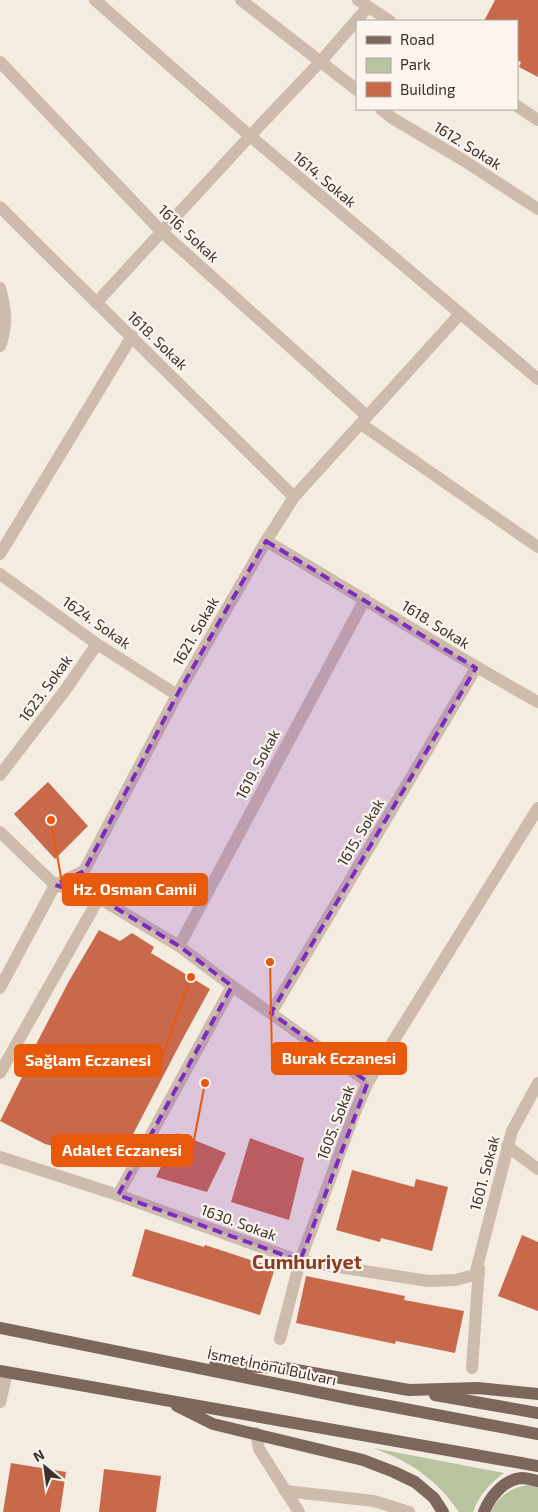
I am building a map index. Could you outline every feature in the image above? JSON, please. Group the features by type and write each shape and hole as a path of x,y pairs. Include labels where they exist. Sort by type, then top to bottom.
{"main road":[{"name":"İsmet İnönü Bulvarı","path":"0,1328 352,1399 538,1434"},
{"path":"180,1364 285,1368 538,1413"},
{"path":"3,1372 538,1466"},
{"path":"409,1390 478,1388 538,1394"},
{"path":"161,1399 213,1424 362,1460 394,1472 415,1482 434,1498 443,1512"},
{"path":"484,1512 493,1495 502,1487 522,1478 538,1481"}],"street":[{"name":"1614. Sokak","path":"94,0 250,136 538,379"},
{"path":"241,0 356,89"},
{"path":"96,303 161,230 321,61 363,3 388,20"},
{"name":"1616. Sokak","path":"0,62 161,230 364,420 538,547"},
{"path":"518,107 538,120"},
{"name":"1612. Sokak","path":"382,110 392,118 463,160 538,209"},
{"name":"1618. Sokak","path":"0,207 294,497"},
{"path":"0,288 6,328 0,346"},
{"name":"1621. Sokak","path":"55,885 84,871 178,695 266,541 294,497 460,314"},
{"path":"0,554 132,336"},
{"name":"1618. Sokak","path":"266,541 365,599 476,668 538,702"},
{"name":"1624. Sokak","path":"1,577 97,644 178,695"},
{"name":"1619. Sokak","path":"178,946 365,599"},
{"name":"1623. Sokak","path":"0,775 66,689 97,644"},
{"name":"1615. Sokak","path":"271,1012 476,668"},
{"name":"1605. Sokak","path":"280,1339 300,1261 353,1117 368,1082 538,808"},
{"path":"0,832 55,885 99,898 178,946 368,1082"},
{"path":"0,988 55,885"},
{"path":"0,1073 99,898"},
{"path":"118,1195 232,986"},
{"name":"1601. Sokak","path":"475,1275 512,1130 538,1083"},
{"path":"507,1146 538,1169"},
{"name":"1630. Sokak","path":"0,1157 118,1195 300,1261 428,1281 455,1280 475,1275"},
{"path":"472,1368 480,1253"},
{"path":"0,1402 3,1372"},
{"path":"256,1433 259,1450 299,1512"},
{"path":"286,1491 374,1501 409,1512"}],"highlighted area":[{"path":"266,541 476,668 271,1013 368,1082 300,1261 118,1195 232,986 179,946 99,898 55,885 84,871 177,695"}],"green space":[{"path":"373,1448 504,1473 494,1481 478,1500 473,1512 459,1512 441,1490 422,1473 399,1459"},
{"path":"529,1485 538,1487 538,1512 491,1512 506,1493"}],"building":[{"path":"495,0 538,0 538,77 519,67 521,62 518,60 518,20 485,20"},
{"path":"48,782 88,826 55,859 14,814"},
{"path":"99,930 120,941 132,933 154,947 151,953 210,989 118,1163 45,1144 0,1121 34,1053 32,1052 69,981"},
{"path":"177,1133 226,1153 207,1192 156,1177"},
{"path":"250,1138 304,1158 289,1220 231,1202"},
{"path":"352,1170 414,1187 416,1179 448,1187 432,1251 381,1238 380,1242 336,1230"},
{"path":"145,1229 204,1247 205,1245 275,1268 260,1315 132,1276"},
{"path":"522,1235 538,1242 538,1311 498,1296"},
{"path":"306,1276 405,1296 404,1300 464,1311 455,1353 396,1341 395,1344 296,1323"},
{"path":"11,1463 66,1472 60,1512 3,1512"},
{"path":"104,1469 161,1476 156,1512 99,1512"}],"place":[{"name":"Hz. Osman Camii","path":"51,820"},
{"name":"Burak Eczanesi","path":"270,962"},
{"name":"Sağlam Eczanesi","path":"191,977"},
{"name":"Adalet Eczanesi","path":"205,1083"}],"district":[{"name":"Cumhuriyet","path":"307,1261"}]}
